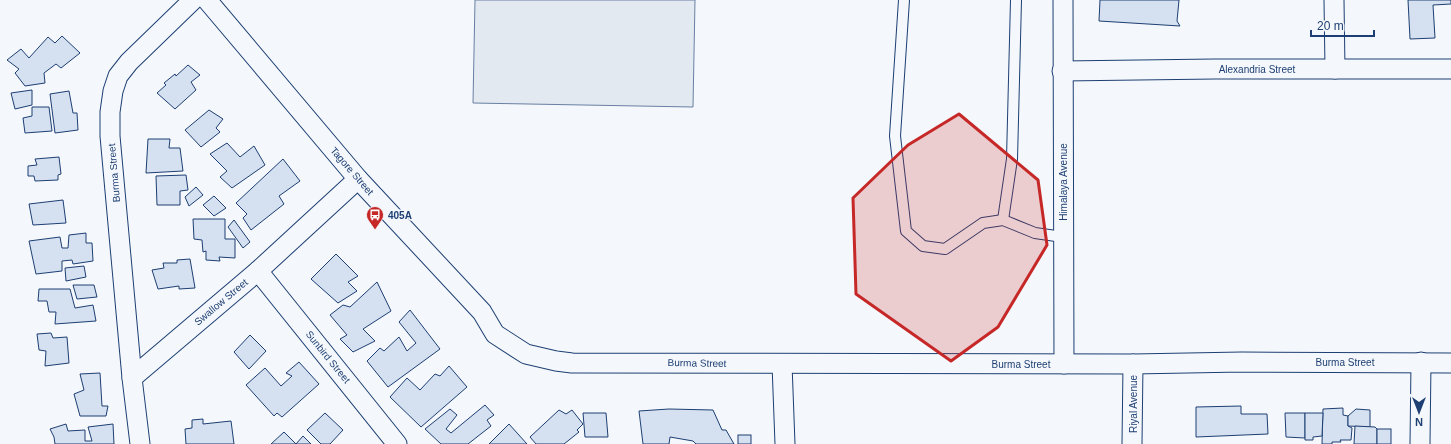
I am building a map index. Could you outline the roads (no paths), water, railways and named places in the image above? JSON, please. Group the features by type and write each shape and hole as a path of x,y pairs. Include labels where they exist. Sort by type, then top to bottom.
{"street":[{"name":"Burma Street","path":"132,378 110,136 112,91 118,76 129,62 193,0"},
{"name":"Tagore Street","path":"207,0 358,179 482,312 495,334 526,354 572,363 592,362"},
{"name":"Himalaya Avenue","path":"1063,0 1064,364"},
{"path":"1334,0 1335,69"},
{"name":"Alexandria Street","path":"1062,71 1215,69 1451,69"},
{"name":"Swallow Street","path":"132,378 258,271 358,179"},
{"name":"Sunbird Street","path":"258,271 397,444"},
{"name":"Burma Street","path":"592,362 782,364 1133,364 1242,362 1451,363"},
{"path":"1420,444 1421,362"},
{"path":"782,364 785,444"},
{"name":"Riyal Avenue","path":"1132,444 1133,364"},
{"path":"132,378 140,444"}],"lane":[{"path":"904,0 895,136 906,231 923,246 945,249 983,223 1003,220 1035,234 1063,237"},
{"path":"1003,220 1012,159 1016,0"}],"place":[{"name":"405A","path":"375,230"}]}
